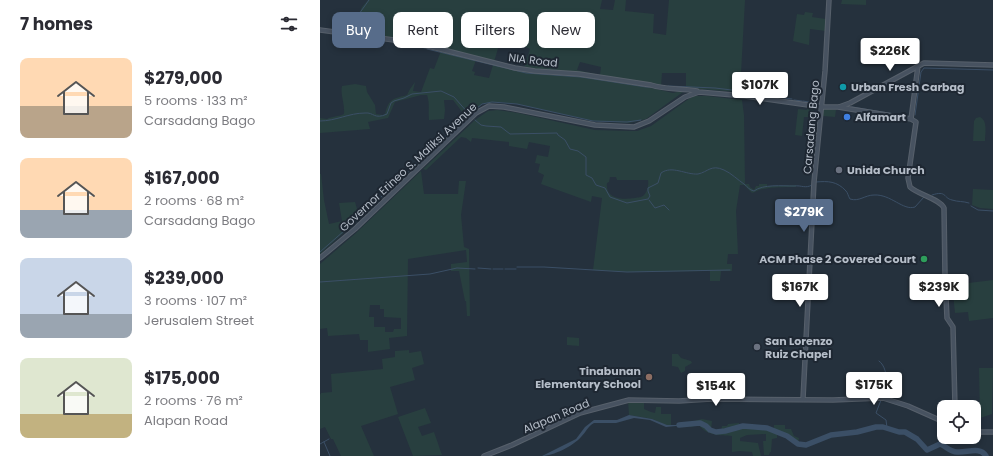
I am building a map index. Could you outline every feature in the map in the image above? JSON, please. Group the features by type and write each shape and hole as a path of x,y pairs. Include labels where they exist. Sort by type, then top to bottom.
{"street":[{"name":"Carsadang Bago","path":"803,400 814,189 827,44 829,0"},
{"name":"NIA Road","path":"320,30 416,43 521,70 579,74 651,85 664,89 699,92"},
{"name":"Governor Erineo S. Maliksi Avenue","path":"838,107 850,103 924,63 993,65"},
{"path":"918,66 911,119 916,122 908,178 910,187 919,194 939,202 944,208 944,276 947,318 953,327 955,400"},
{"name":"Governor Erineo S. Maliksi Avenue","path":"320,258 355,229 476,113 485,107 493,106 518,109 595,125 634,127 649,122 685,97 699,92 743,96 822,107 838,107 911,119"},
{"path":"850,103 850,109"},
{"name":"Alapan Road","path":"484,456 512,445 580,413 629,400 679,401 711,399 803,400 886,398 937,419"},
{"path":"981,432 993,432"}],"green space":[{"path":"368,0 602,0 600,9 613,10 615,0 626,0 625,11 654,14 653,33 666,35 669,0 745,0 740,92 686,88 686,73 662,73 661,87 524,68 530,49 528,48 529,12 461,12 461,48 498,48 494,62 437,48 453,48 453,12 393,12 393,39 385,37 385,12 360,12","holes":["580,62 601,67 600,75 577,70"]},
{"path":"842,0 866,0 866,5 841,4"},
{"path":"805,12 813,13 812,17 826,19 826,31 810,29 809,45 793,41 797,14 804,15"},
{"path":"441,51 476,60 472,71 475,72 474,75 489,78 493,65 528,72 575,76 648,87 673,93 683,92 646,119 629,123 593,121 517,104 498,102 482,104 466,117 453,100 444,100 444,119 429,120 428,98 427,95 421,95 395,102 388,118 368,122 370,129 320,133 320,118 327,119 344,114 342,86 355,84 366,86 367,92 375,105 376,114 383,115 385,114 390,102 407,95 415,82 413,91 421,92 430,68 434,69"},
{"path":"695,96 707,96 742,100 744,115 745,184 749,184 754,190 756,186 759,186 759,184 767,184 767,186 796,185 796,187 775,187 762,189 752,193 744,185 740,185 736,211 738,254 728,254 727,264 732,264 732,271 721,271 720,281 710,281 710,271 627,272 593,270 602,198 592,196 591,202 541,184 544,175 538,172 540,164 535,163 537,155 548,157 550,146 529,142 527,149 509,146 509,142 472,138 471,142 466,138 461,137 426,170 423,169 475,120 488,111 497,110 518,113 595,130 637,131 651,126","holes":["610,177 616,177 617,180 648,180 646,192 643,196 630,199 615,197 609,192 607,183 609,182"]},
{"path":"808,106 814,107 813,117 804,117 802,136 795,135 798,109 807,110"},
{"path":"823,108 836,110 835,117 823,116"},
{"path":"980,117 983,119 985,124 985,141 973,141 974,121 976,118"},
{"path":"421,171 424,194 458,194 459,181 466,181 461,215 464,247 469,249 470,316 467,316 466,301 459,271 451,271 451,264 467,262 466,250 408,259 407,336 389,338 390,349 368,352 368,340 360,340 359,334 328,336 327,328 320,329 320,264 356,233","holes":["370,305 380,305 380,309 384,309 384,317 401,318 401,329 394,329 393,332 385,332 385,327 374,327 374,317 369,317"]},
{"path":"320,174 329,224 342,221 339,203 355,202 361,217 320,254"},
{"path":"973,189 993,190 993,209 980,208 972,205"},
{"path":"993,280 993,318 969,321 968,312 955,313 952,285"},
{"path":"567,337 579,338 579,346 567,345"},
{"path":"409,350 409,353 421,351 424,364 412,368 415,380 390,387 398,414 361,426 374,456 341,456 333,439 331,439 325,427 320,429 320,395 321,393 332,392 331,374 383,369 382,359 395,357 395,351"},
{"path":"672,354 678,354 681,358 691,361 692,363 685,367 685,371 681,373 678,367 672,366"},
{"path":"979,368 993,368 992,414 981,418 981,400 980,400"},
{"path":"628,401 631,403 644,402 644,409 655,413 656,407 661,407 661,414 671,414 671,425 666,425 652,419 629,415"},
{"path":"425,408 431,423 418,427 422,436 434,432 442,455 413,456 398,417"},
{"path":"702,419 712,421 711,430 721,431 722,426 727,426 728,424 739,423 740,427 751,428 751,425 765,425 765,427 774,428 774,425 785,425 785,429 791,429 794,436 799,438 798,445 789,437 777,434 777,438 772,439 771,452 769,455 764,455 763,441 766,441 766,434 747,435 740,438 740,441 758,443 761,456 753,456 752,452 732,452 732,436 710,433 702,429 699,425 690,427 690,422"}],"water":[{"path":"629,415 652,419 667,425 686,425 666,427 650,420 634,418 616,423 594,423 583,435 568,447 547,456 542,456 576,439 585,427 594,420 617,420"}],"waterway":[{"path":"360,12 369,0"},
{"path":"385,41 393,42"},
{"path":"427,49 526,73 581,77 654,87"},
{"path":"915,115 921,72 924,68 993,70"},
{"path":"668,86 715,88 740,91"},
{"path":"320,121 332,120 359,113 383,116 387,114 391,103 394,101 412,94 441,91 454,97 469,114"},
{"path":"777,97 792,99"},
{"path":"794,100 802,101"},
{"path":"803,101 820,104"},
{"path":"320,252 361,216 461,121 482,104 492,102 517,104 593,121 627,122 641,120"},
{"path":"852,107 907,116"},
{"path":"475,120 481,125 501,127 510,134 557,133 565,140 570,149 578,151 586,157 586,175 592,178 596,185 605,188 610,197 627,203 648,199 650,196 648,188 658,183 661,173 670,170 698,174 713,168 720,168 754,191 767,186 805,187 812,185"},
{"path":"816,182 836,183 843,188 850,199 853,200 871,195 880,195 910,208 915,207 924,197"},
{"path":"932,195 940,193 949,199 969,203"},
{"path":"649,200 655,208 664,205 669,210"},
{"path":"971,206 978,210 993,211"},
{"path":"517,267 544,267 627,272 730,270"},
{"path":"320,282 430,274 457,268 475,269"},
{"path":"478,268 491,269"},
{"path":"493,269 503,269"},
{"path":"505,269 516,269"},
{"path":"879,361 884,368 886,377 886,382 880,386 881,395"},
{"path":"881,400 876,413 886,420 887,428"},
{"path":"679,425 700,423 716,432 743,426 767,428 787,436 798,444 806,445 831,435 883,427 899,432 905,432 917,439 927,450 940,444 955,452 980,451 986,456"},
{"path":"320,444 329,439"},
{"path":"324,442 330,456"}],"place":[{"name":"Urban Fresh Carbag","path":"843,87"},
{"name":"Alfamart","path":"847,117"},
{"name":"Unida Church","path":"839,170"},
{"name":"ACM Phase 2 Covered Court","path":"924,259"},
{"name":"San Lorenzo Ruiz Chapel","path":"757,347"},
{"name":"Tinabunan Elementary School","path":"649,377"}]}
